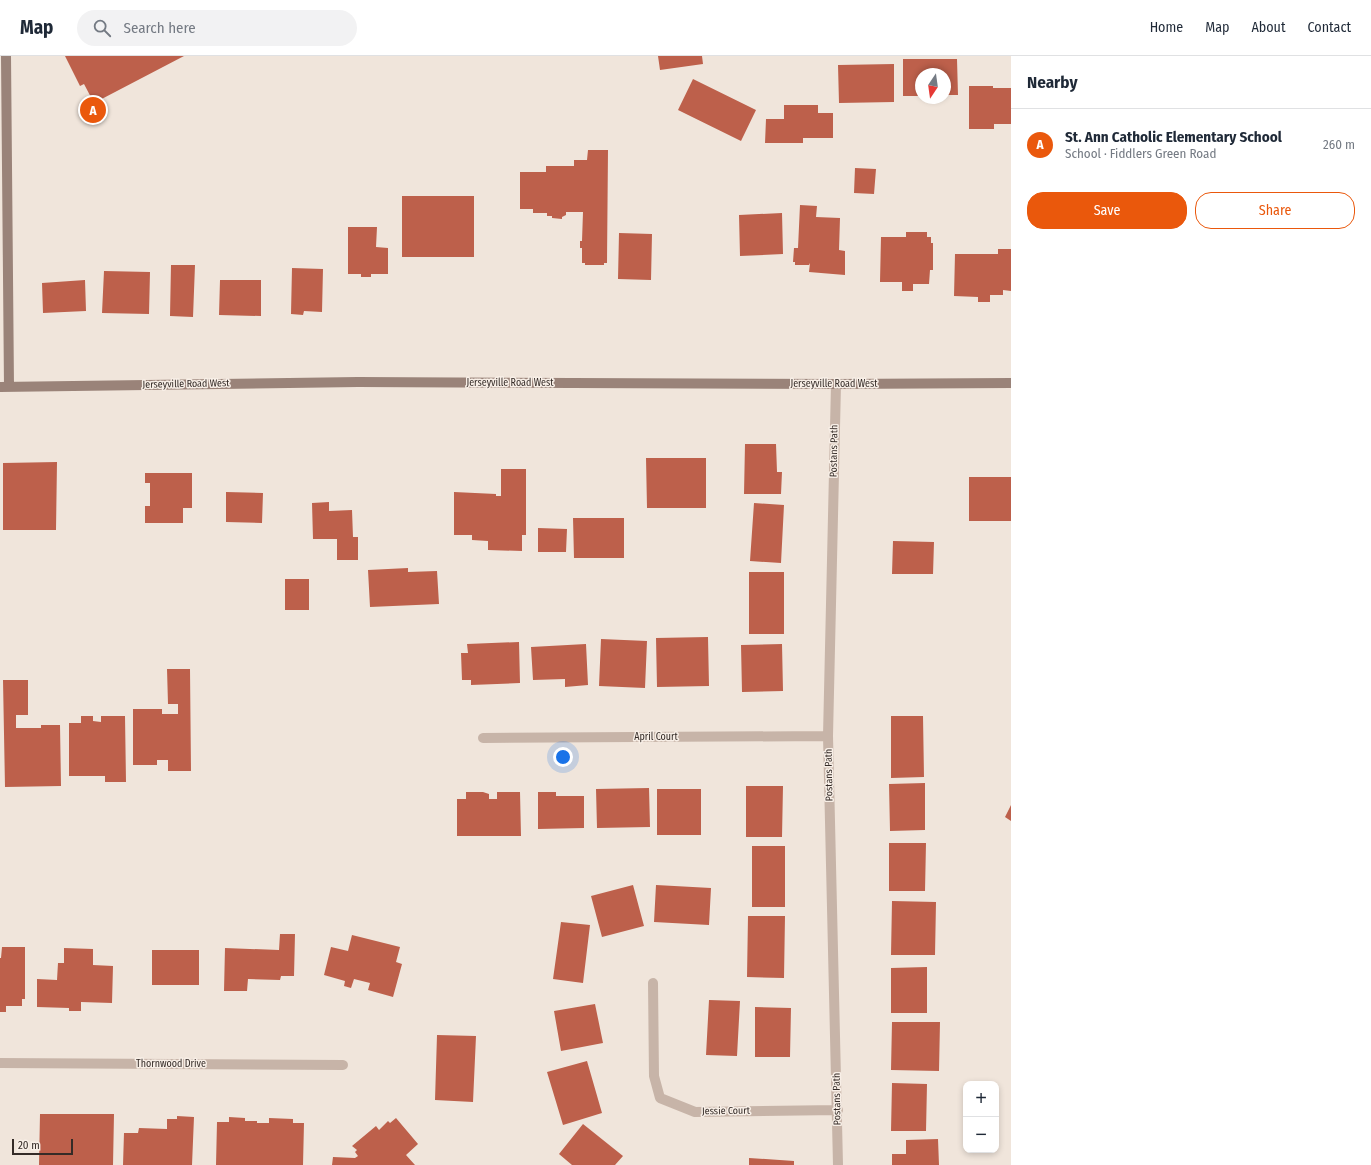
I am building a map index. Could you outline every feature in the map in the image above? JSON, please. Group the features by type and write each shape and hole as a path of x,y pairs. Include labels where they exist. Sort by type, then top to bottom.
{"main road":[{"path":"5,387 6,56"},
{"name":"Jerseyville Road West","path":"5,387 358,382 836,384 1011,383"}],"street":[{"name":"Postans Path","path":"836,384 828,736 838,1110 838,1165"},
{"name":"April Court","path":"482,738 828,736"},
{"name":"Jessie Court","path":"653,984 654,1076 660,1098 695,1112 838,1110"},
{"name":"Thornwood Drive","path":"0,1063 343,1065"}],"building":[{"path":"65,56 184,56 94,103 84,84 80,86"},
{"path":"658,56 702,56 703,64 660,70"},
{"path":"903,59 957,59 958,95 951,95 951,68 915,68 915,96 903,96"},
{"path":"894,64 894,102 839,103 838,65"},
{"path":"693,79 756,110 741,141 678,110"},
{"path":"969,86 1011,88 1011,124 994,124 994,129 969,129"},
{"path":"784,105 818,105 818,113 833,113 833,138 803,138 803,143 765,143 766,119 784,119"},
{"path":"588,150 608,150 607,263 604,263 604,265 585,265 585,263 582,263 582,248 580,248 580,241 582,241 583,212 566,212 566,215 562,217 562,219 547,216 547,213 533,213 533,209 520,209 520,172 546,172 546,166 574,166 574,160 587,160"},
{"path":"855,168 876,169 874,194 854,193"},
{"path":"402,196 474,196 474,257 402,257"},
{"path":"800,205 817,206 816,217 840,218 839,250 845,251 845,275 809,272 810,263 809,265 795,265 795,262 793,262 794,248 798,248"},
{"path":"782,213 783,254 740,256 739,215"},
{"path":"348,227 377,227 376,247 388,248 388,274 371,274 371,277 361,277 361,274 348,274"},
{"path":"906,232 927,232 927,237 931,237 931,243 933,243 933,270 930,270 929,284 913,284 913,291 902,291 902,282 880,282 881,237 906,237"},
{"path":"619,233 652,234 651,280 618,279"},
{"path":"998,249 1011,249 1011,291 1003,290 1003,295 990,295 990,302 978,302 978,297 954,296 955,254 998,254"},
{"path":"171,265 195,265 193,317 170,316"},
{"path":"292,268 323,269 322,312 304,311 303,315 291,314"},
{"path":"104,271 150,272 149,314 102,313"},
{"path":"85,280 86,311 43,313 42,283"},
{"path":"220,280 261,280 261,316 219,315"},
{"path":"745,444 776,444 777,472 782,472 781,494 744,494"},
{"path":"646,458 706,458 706,508 647,508"},
{"path":"57,462 56,530 3,530 3,463"},
{"path":"501,469 526,469 526,535 522,535 522,551 488,550 488,541 472,540 472,535 454,535 454,492 496,494 496,496 501,496"},
{"path":"145,473 192,473 192,508 183,508 183,523 145,523 145,506 150,506 150,483 145,483"},
{"path":"969,477 1011,477 1011,521 969,521"},
{"path":"226,492 263,493 262,523 226,522"},
{"path":"329,502 329,511 352,510 353,537 358,537 358,560 337,560 337,539 313,539 312,503"},
{"path":"754,503 784,505 781,563 750,561"},
{"path":"573,518 624,518 624,558 574,558"},
{"path":"538,528 567,529 566,552 538,552"},
{"path":"893,541 934,542 933,574 892,574"},
{"path":"408,568 408,572 437,571 439,604 370,607 368,570"},
{"path":"749,572 784,572 784,634 749,634"},
{"path":"285,579 309,579 309,610 285,610"},
{"path":"708,637 709,686 657,687 656,638"},
{"path":"601,639 647,641 645,688 599,686"},
{"path":"519,642 520,683 471,685 471,680 462,680 461,653 468,653 467,644"},
{"path":"586,644 588,685 565,687 565,679 533,680 531,647"},
{"path":"782,644 783,691 742,692 741,645"},
{"path":"167,669 190,669 191,771 168,771 168,760 157,760 157,765 133,765 133,709 162,709 162,714 178,714 178,704 168,704"},
{"path":"3,680 28,680 28,715 16,715 16,728 41,728 41,725 60,725 61,786 5,787"},
{"path":"81,716 93,716 93,721 101,722 101,716 125,716 126,782 105,782 105,776 69,776 69,723 81,723"},
{"path":"891,716 923,716 924,777 891,778"},
{"path":"925,783 925,830 890,831 889,784"},
{"path":"746,786 783,786 782,837 746,837"},
{"path":"649,788 650,827 597,828 596,789"},
{"path":"657,789 701,789 701,835 657,835"},
{"path":"466,792 483,792 489,794 489,799 497,799 497,792 520,792 521,836 457,836 457,799 466,799"},
{"path":"538,792 556,792 556,796 584,796 584,828 538,829"},
{"path":"1011,805 1011,821 1005,817"},
{"path":"889,843 926,843 925,891 889,891"},
{"path":"752,846 785,846 785,907 752,907"},
{"path":"633,885 644,926 602,937 591,896"},
{"path":"656,885 711,888 709,925 654,922"},
{"path":"892,901 936,902 935,955 891,955"},
{"path":"748,916 785,916 784,978 747,977"},
{"path":"561,922 590,925 583,983 553,979"},
{"path":"280,934 295,934 294,976 281,976 280,980 248,979 247,991 224,991 225,948 279,950"},
{"path":"352,935 400,947 396,962 402,964 393,997 368,990 370,983 354,979 351,988 344,986 345,981 324,975 331,947 348,951"},
{"path":"2,947 25,947 25,999 22,999 22,1006 6,1006 6,1012 0,1012 0,958"},
{"path":"64,948 93,949 93,965 113,966 112,1003 81,1002 81,1011 69,1011 69,1008 37,1007 37,979 57,980 58,963 64,963"},
{"path":"152,950 199,950 199,985 152,985"},
{"path":"927,967 927,1013 891,1013 891,968"},
{"path":"709,1000 740,1001 737,1056 706,1055"},
{"path":"595,1004 603,1043 561,1051 554,1011"},
{"path":"755,1007 791,1008 790,1057 755,1057"},
{"path":"892,1022 940,1022 939,1071 891,1070"},
{"path":"437,1035 476,1036 473,1102 435,1100"},
{"path":"587,1061 602,1113 563,1125 547,1072"},
{"path":"892,1083 927,1084 926,1131 891,1131"},
{"path":"40,1114 114,1114 113,1165 39,1165"},
{"path":"177,1116 194,1117 192,1165 123,1165 124,1133 138,1133 139,1128 167,1129 167,1119 177,1119"},
{"path":"229,1117 245,1118 245,1121 257,1121 257,1123 269,1123 269,1118 293,1119 293,1123 304,1123 303,1165 216,1165 217,1122 229,1122"},
{"path":"396,1118 418,1144 406,1155 415,1165 332,1165 333,1157 355,1158 358,1156 355,1152 357,1150 352,1146 376,1126 379,1130 388,1121 390,1123"},
{"path":"583,1124 623,1156 615,1165 572,1165 559,1154"},
{"path":"938,1139 939,1165 892,1165 892,1154 906,1154 906,1140"},
{"path":"749,1158 794,1161 794,1165 749,1165"}],"place":[{"name":"St. Ann Catholic Elementary School","path":"93,110"}]}
